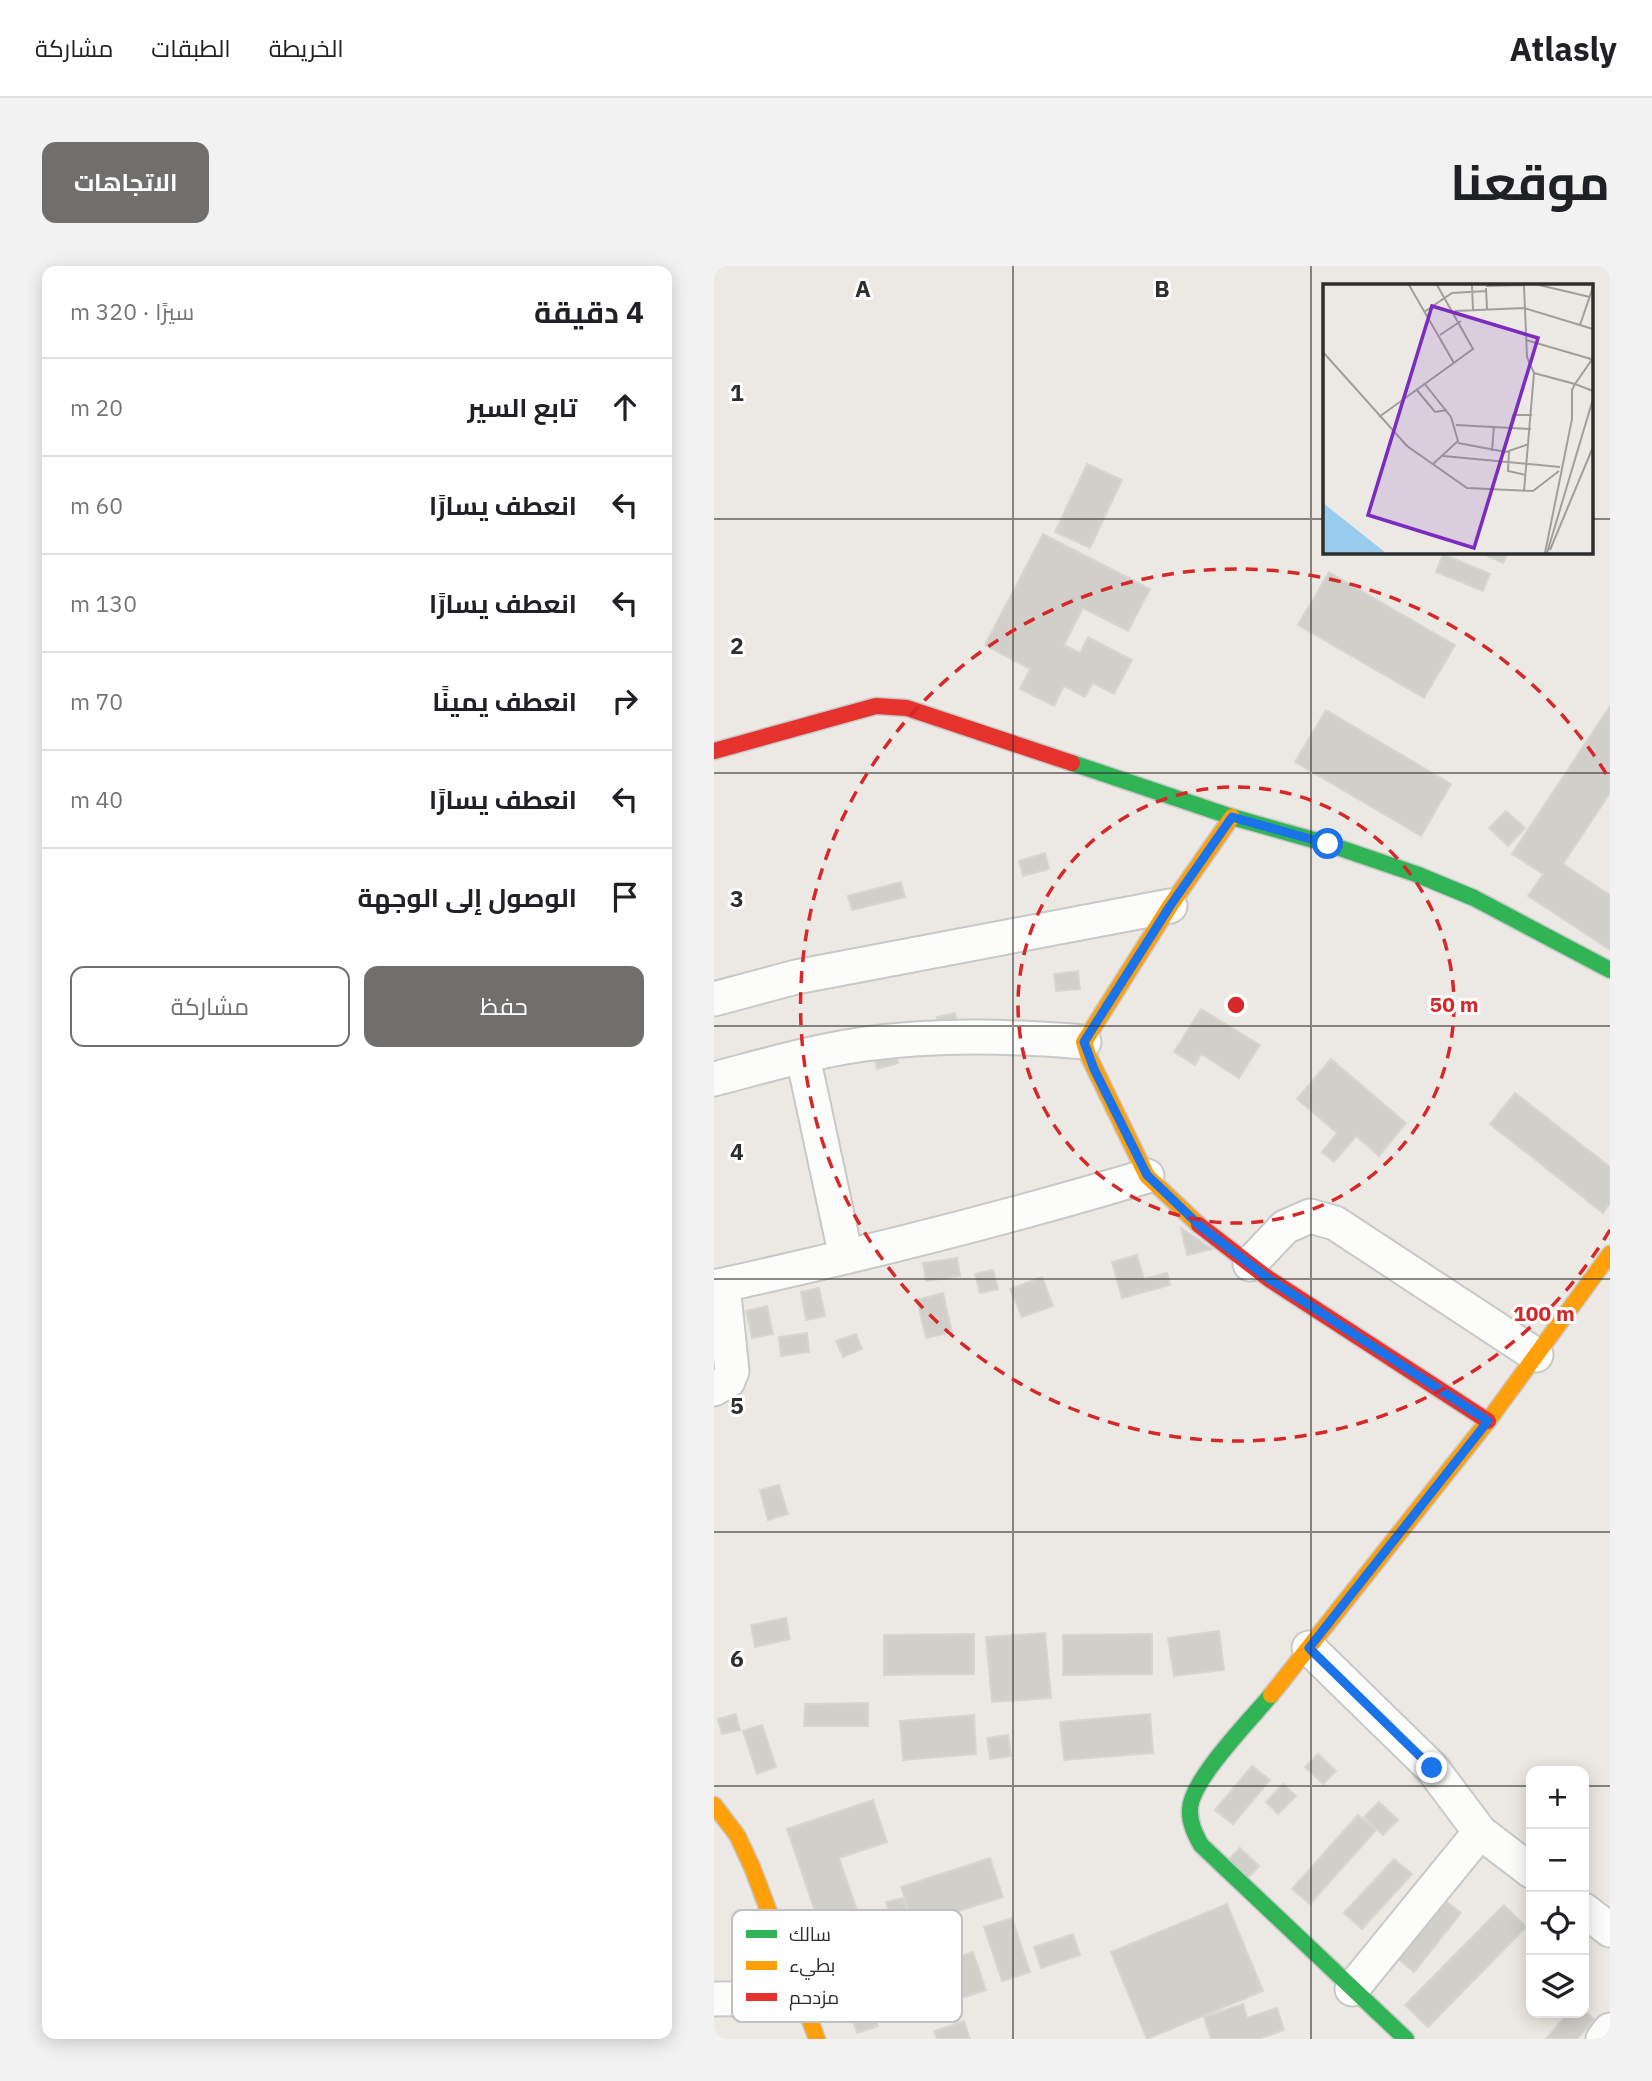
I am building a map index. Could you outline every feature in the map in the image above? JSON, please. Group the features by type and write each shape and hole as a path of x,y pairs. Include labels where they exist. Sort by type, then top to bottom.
{"street":[{"path":"714,751 876,706 907,708 1232,817 1328,844 1416,874 1474,898 1610,970"},
{"path":"1084,1042 1170,906 1232,817"},
{"path":"714,999 796,977 1170,906"},
{"path":"714,1079 862,1045 949,1036 1019,1037 1084,1042"},
{"path":"1084,1042 1094,1069 1147,1175 1200,1226 1250,1264 1488,1421"},
{"path":"803,1057 846,1257"},
{"path":"714,1388 728,1381 732,1371 719,1286 1046,1206 1147,1175"},
{"path":"1250,1264 1285,1227 1310,1216 1335,1223 1536,1355"},
{"path":"1406,2039 1201,1845 1188,1814 1190,1798 1196,1785 1309,1648 1488,1421 1610,1254"},
{"path":"1309,1648 1432,1768 1480,1832 1526,1867"},
{"path":"714,1805 737,1835 768,1910"},
{"path":"1352,1989 1480,1832"},
{"path":"1589,1914 1610,1930"},
{"path":"714,1999 732,1999"},
{"path":"811,2022 817,2039"},
{"path":"1603,2039 1610,2030"}],"building":[{"path":"1087,464 1122,480 1090,548 1055,532"},
{"path":"1043,534 1150,589 1128,631 1083,608 1064,645 1080,653 1088,637 1132,660 1114,694 1093,683 1085,697 1064,686 1054,706 1020,689 1030,669 985,645"},
{"path":"1481,553 1508,553 1503,563"},
{"path":"1443,554 1490,574 1483,591 1436,572"},
{"path":"1329,572 1455,645 1424,698 1298,625"},
{"path":"1610,706 1610,793 1563,864 1610,895 1610,950 1528,896 1543,874 1512,854"},
{"path":"1326,710 1451,784 1421,836 1295,762"},
{"path":"1506,811 1525,828 1508,846 1489,828"},
{"path":"1045,853 1049,869 1023,876 1019,861"},
{"path":"901,882 905,897 852,910 848,896"},
{"path":"1078,971 1080,989 1056,991 1054,974"},
{"path":"1201,1009 1260,1045 1239,1078 1201,1054 1195,1065 1174,1052"},
{"path":"955,1013 958,1031 940,1034 937,1017"},
{"path":"895,1050 898,1063 877,1069 874,1055"},
{"path":"1331,1059 1406,1123 1379,1156 1356,1136 1334,1162 1322,1152 1337,1133 1297,1099"},
{"path":"1515,1093 1610,1167 1610,1203 1603,1213 1490,1124"},
{"path":"1181,1228 1212,1249 1187,1255"},
{"path":"1137,1255 1144,1279 1167,1273 1170,1285 1122,1298 1112,1262"},
{"path":"957,1258 960,1276 926,1281 923,1263"},
{"path":"993,1270 998,1289 980,1293 975,1274"},
{"path":"1042,1277 1053,1306 1022,1317 1010,1289"},
{"path":"819,1288 825,1316 806,1320 801,1292"},
{"path":"943,1293 952,1332 926,1338 917,1300"},
{"path":"767,1306 773,1334 752,1338 746,1311"},
{"path":"807,1333 809,1352 781,1356 779,1337"},
{"path":"856,1334 862,1349 843,1357 836,1341"},
{"path":"779,1485 788,1514 768,1520 760,1490"},
{"path":"786,1618 790,1639 755,1647 751,1625"},
{"path":"1219,1631 1224,1670 1174,1676 1168,1638"},
{"path":"1045,1633 1051,1698 992,1702 986,1637"},
{"path":"974,1634 974,1674 884,1675 884,1635"},
{"path":"1152,1634 1152,1674 1063,1675 1063,1635"},
{"path":"868,1703 868,1726 804,1726 805,1704"},
{"path":"736,1714 740,1730 722,1734 718,1719"},
{"path":"1150,1714 1153,1753 1064,1760 1060,1722"},
{"path":"974,1715 976,1754 903,1760 900,1721"},
{"path":"762,1725 776,1767 757,1774 743,1731"},
{"path":"1008,1735 1011,1756 990,1759 987,1738"},
{"path":"1318,1754 1336,1771 1323,1784 1305,1767"},
{"path":"1252,1766 1270,1780 1233,1824 1215,1810"},
{"path":"1283,1784 1296,1796 1278,1814 1266,1802"},
{"path":"873,1800 887,1842 839,1858 857,1910 815,1910 787,1829"},
{"path":"1379,1802 1398,1820 1383,1835 1364,1817"},
{"path":"1358,1815 1376,1830 1310,1904 1292,1889"},
{"path":"1240,1848 1259,1866 1247,1879 1227,1861"},
{"path":"990,1858 1003,1897 962,1910 909,1910 901,1887"},
{"path":"1394,1859 1412,1874 1362,1929 1344,1913"},
{"path":"904,1898 907,1910 888,1910 886,1902"},
{"path":"1442,1898 1461,1913 1414,1972 1396,1957"},
{"path":"1227,1904 1263,1991 1147,2039 1111,1952"},
{"path":"1504,1905 1526,1927 1428,2027 1405,2005"},
{"path":"1012,1918 1030,1972 1002,1981 984,1927"},
{"path":"1073,1934 1080,1955 1041,1968 1034,1947"},
{"path":"973,1952 986,1990 962,1998 962,1956"},
{"path":"1243,2004 1247,2018 1277,2008 1284,2030 1258,2039 1211,2039 1204,2017"},
{"path":"1589,2014 1594,2019 1577,2039 1546,2039 1564,2018 1589,2018"},
{"path":"853,2022 877,2022 878,2026 857,2033"},
{"path":"962,2022 970,2039 937,2039 934,2031"}],"traffic: fast":[{"path":"1072,763 1232,817 1328,844 1416,874 1474,898 1610,970"},
{"path":"1271,1695 1223,1750 1200,1782 1190,1809 1190,1819 1195,1832 1201,1845 1406,2039"}],"traffic: slow":[{"path":"1199,1225 1147,1176 1084,1042 1170,906 1232,817"},
{"path":"1271,1695 1488,1421 1610,1254"},
{"path":"714,1805 737,1835 768,1910"},
{"path":"811,2022 817,2039"}],"traffic: jam":[{"path":"714,751 876,706 907,708 1072,763"},
{"path":"1199,1225 1269,1279 1488,1421"}],"route":[{"path":"1328,844 1232,817 1170,906 1084,1042 1094,1069 1147,1175 1200,1226 1269,1279 1488,1421 1309,1648 1432,1768"}]}
